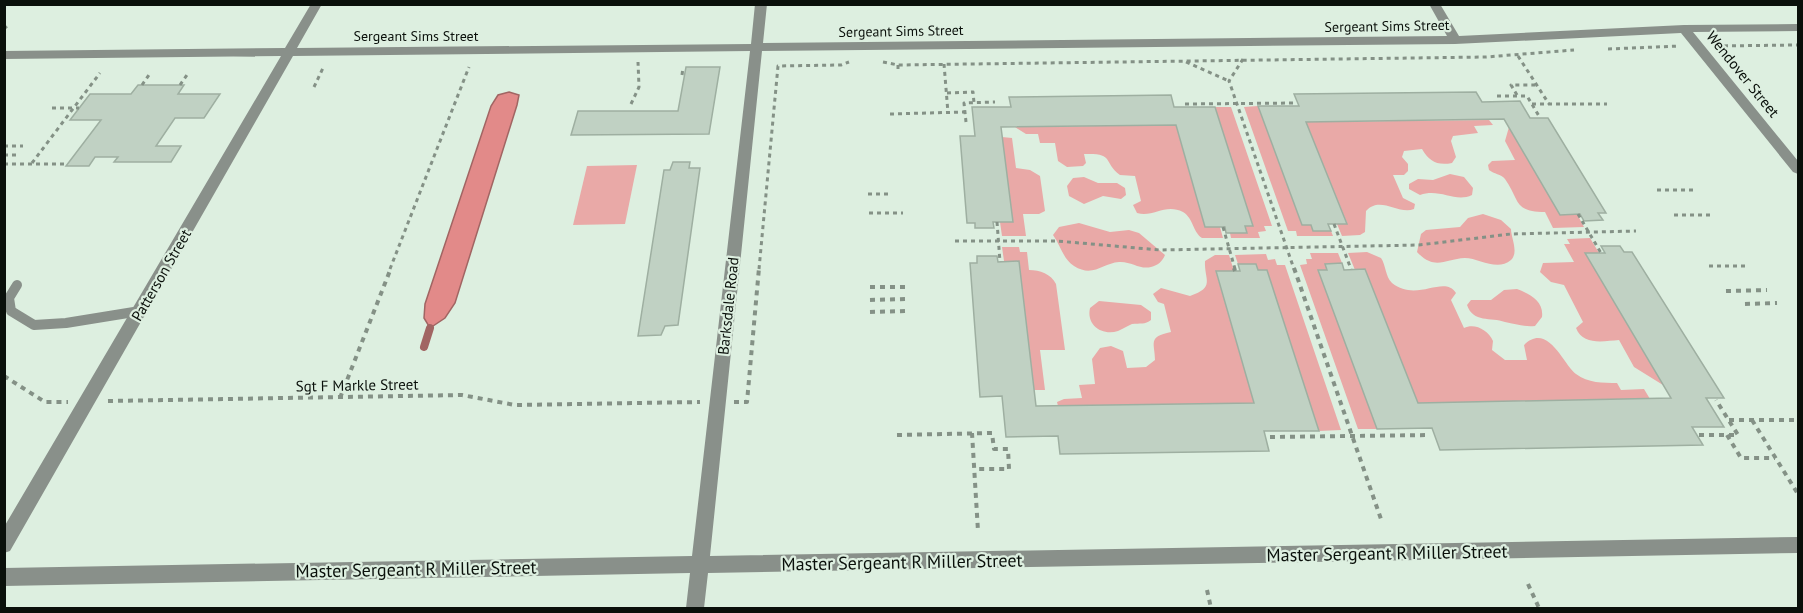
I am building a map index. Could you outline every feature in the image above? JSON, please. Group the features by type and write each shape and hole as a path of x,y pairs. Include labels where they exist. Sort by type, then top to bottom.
{"street":[{"name":"Patterson Street","path":"4,545 317,4"},
{"name":"Barksdale Road","path":"695,609 761,4"},
{"path":"1434,4 1455,40"},
{"name":"Sergeant Sims Street","path":"4,55 1455,40 1684,29 1798,27"},
{"name":"Wendover Street","path":"1684,29 1798,169"},
{"name":"Master Sergeant R Miller Street","path":"4,577 1798,545"}],"lane":[{"path":"17,285 9,298 11,311 34,325 66,323 140,311"}],"path":[{"path":"1238,42 1244,60"},
{"path":"1518,56 1550,104"},
{"path":"1229,81 1244,60"},
{"path":"879,61 898,65 1275,60"},
{"name":"Sgt F Markle Street","path":"4,376 45,402 462,395 515,405 747,402 778,66 841,65 858,61"},
{"path":"1184,61 1229,81 1382,522"},
{"path":"944,64 948,113"},
{"path":"898,65 898,73"},
{"path":"340,398 469,67"},
{"path":"314,87 324,68"},
{"path":"682,75 683,68"},
{"path":"142,85 151,72"},
{"path":"180,85 189,72"},
{"path":"32,163 100,73"},
{"path":"631,104 638,91 637,73"},
{"path":"1517,96 1510,85 1537,85"},
{"path":"947,93 973,92 974,103"},
{"path":"1497,96 1527,96 1539,116"},
{"path":"966,122 964,103 995,102"},
{"path":"1185,104 1295,103"},
{"path":"1532,104 1607,104"},
{"path":"52,108 79,108"},
{"path":"890,114 965,112"},
{"path":"4,146 23,146"},
{"path":"4,155 16,155"},
{"path":"4,164 67,164"},
{"path":"1657,190 1694,190"},
{"path":"868,194 892,194"},
{"path":"869,213 903,213"},
{"path":"1578,214 1601,253"},
{"path":"1674,215 1712,214"},
{"path":"997,222 1000,262"},
{"path":"1334,224 1351,270"},
{"path":"1223,227 1235,271"},
{"path":"955,241 1057,241 1160,250 1229,249 1419,245 1511,234 1636,231"},
{"path":"1709,266 1749,266"},
{"path":"870,287 905,286"},
{"path":"1726,291 1767,290"},
{"path":"870,300 906,299"},
{"path":"1745,304 1777,303"},
{"path":"870,312 906,311"},
{"path":"1699,435 1738,435 1716,400"},
{"path":"1728,420 1798,420"},
{"path":"1752,420 1798,494"},
{"path":"972,433 978,531"},
{"path":"897,435 992,433 994,449 1008,449 1009,469 975,470"},
{"path":"1270,437 1430,435"},
{"path":"1727,435 1741,458 1775,458"},
{"path":"1528,584 1539,609"},
{"path":"1207,590 1211,609"}],"shaded area":[{"path":"509,92 519,95 517,105 455,303 445,318 430,328 424,318 425,304 491,106 498,95"},
{"path":"1258,106 1302,225 1311,225 1313,231 1331,231 1333,236 1297,236 1296,231 1288,231 1244,107"},
{"path":"1215,107 1231,107 1272,226 1264,226 1266,231 1258,232 1260,238 1231,238 1230,233 1246,233 1245,226 1253,226"},
{"path":"1489,120 1493,125 1474,126 1478,133 1453,136 1451,141 1456,157 1452,163 1434,162 1422,149 1404,151 1402,157 1408,164 1408,171 1404,175 1393,175 1403,198 1415,204 1414,209 1402,210 1383,205 1371,207 1366,211 1365,232 1360,235 1342,236 1337,224 1347,223 1306,122"},
{"path":"1176,125 1205,227 1220,227 1223,238 1202,238 1187,215 1177,210 1170,209 1148,214 1137,213 1133,205 1141,201 1135,176 1120,175 1107,159 1094,154 1084,154 1086,163 1083,166 1067,167 1058,161 1055,143 1040,143 1038,134 1026,134 1015,127"},
{"path":"1509,127 1560,214 1577,214 1584,227 1553,228 1545,212 1527,210 1522,207 1505,179 1489,170 1488,165 1492,161 1515,160 1505,141"},
{"path":"1002,137 1012,138 1016,168 1030,170 1040,176 1045,211 1039,214 1023,214 1026,236 1002,236 1000,222 1012,221"},
{"path":"637,165 625,224 573,225 587,166"},
{"path":"1450,174 1464,177 1473,188 1472,195 1460,197 1427,193 1420,195 1409,189 1409,184 1418,179 1433,180"},
{"path":"1084,177 1098,183 1117,183 1125,188 1126,195 1121,199 1103,196 1084,204 1069,196 1067,186 1073,178"},
{"path":"1483,214 1501,220 1511,229 1514,253 1511,260 1506,263 1494,265 1465,258 1435,263 1423,258 1417,252 1421,234 1426,230 1460,227 1468,218"},
{"path":"1079,223 1110,232 1129,230 1139,233 1165,255 1163,260 1151,267 1119,262 1087,271 1074,266 1067,260 1053,235 1059,227"},
{"path":"1590,238 1599,253 1585,253 1663,385 1634,367 1619,340 1594,341 1579,334 1576,328 1583,322 1564,285 1551,282 1540,272 1543,263 1574,262 1564,244 1570,244 1567,239"},
{"path":"1002,247 1019,247 1020,252 1027,252 1029,270 1045,273 1056,284 1065,350 1040,350 1045,390 1034,390 1019,262 1004,261"},
{"path":"1367,252 1381,258 1392,283 1401,288 1420,290 1444,286 1451,288 1456,293 1451,300 1464,328 1472,326 1485,331 1493,341 1492,350 1505,360 1527,360 1524,345 1533,339 1541,338 1548,342 1581,377 1596,382 1617,383 1621,390 1644,389 1650,399 1418,403 1365,270 1355,270 1348,253"},
{"path":"1310,253 1338,253 1342,263 1326,264 1327,270 1319,270 1377,429 1358,429 1300,265 1307,264 1306,259 1312,259"},
{"path":"1266,254 1268,260 1275,259 1277,265 1285,265 1341,430 1319,431 1267,270 1258,270 1256,264 1238,264 1235,255"},
{"path":"1215,255 1229,255 1234,271 1216,272 1254,403 1058,406 1057,402 1064,399 1082,398 1079,385 1095,384 1092,359 1100,348 1111,346 1123,351 1127,368 1146,367 1155,360 1155,339 1171,332 1164,304 1158,302 1153,294 1161,288 1190,296 1198,293 1207,282 1205,261"},
{"path":"1517,289 1531,296 1541,307 1542,317 1535,326 1523,326 1478,317 1470,311 1467,305 1471,300 1491,300 1504,290"},
{"path":"1099,301 1141,305 1151,312 1151,320 1132,324 1118,331 1101,331 1093,325 1089,314 1090,308"}],"building":[{"path":"686,67 720,67 709,134 571,135 578,111 678,111"},
{"path":"138,85 184,85 178,94 220,94 204,118 175,118 156,146 181,146 171,162 114,162 118,157 95,157 89,166 66,166 101,120 70,120 90,94 131,94"},
{"path":"1476,92 1482,102 1520,101 1530,118 1548,118 1606,213 1598,213 1603,220 1584,221 1580,214 1560,215 1504,119 1306,122 1347,224 1328,224 1331,231 1313,231 1311,225 1302,225 1258,106 1299,106 1294,94"},
{"path":"1171,95 1174,107 1215,107 1253,226 1245,226 1247,233 1226,233 1225,227 1205,227 1176,125 1001,127 1013,222 993,222 994,228 975,228 975,223 967,223 960,136 975,136 972,107 1011,107 1009,97"},
{"path":"673,162 690,162 689,168 700,168 678,325 665,326 661,335 638,336 664,170 670,170"},
{"path":"1601,246 1620,246 1624,252 1632,252 1724,398 1706,398 1724,427 1692,427 1703,445 1440,450 1432,428 1377,429 1318,270 1327,270 1325,264 1342,263 1344,270 1365,269 1418,403 1671,398 1585,253 1605,253"},
{"path":"977,256 997,256 998,262 1019,261 1036,406 1254,403 1216,271 1240,271 1238,264 1256,264 1258,270 1267,270 1319,431 1264,431 1269,451 1060,454 1058,436 1006,437 1002,396 980,397 970,263 977,263"}],"waterway":[{"path":"424,347 430,328"}]}
